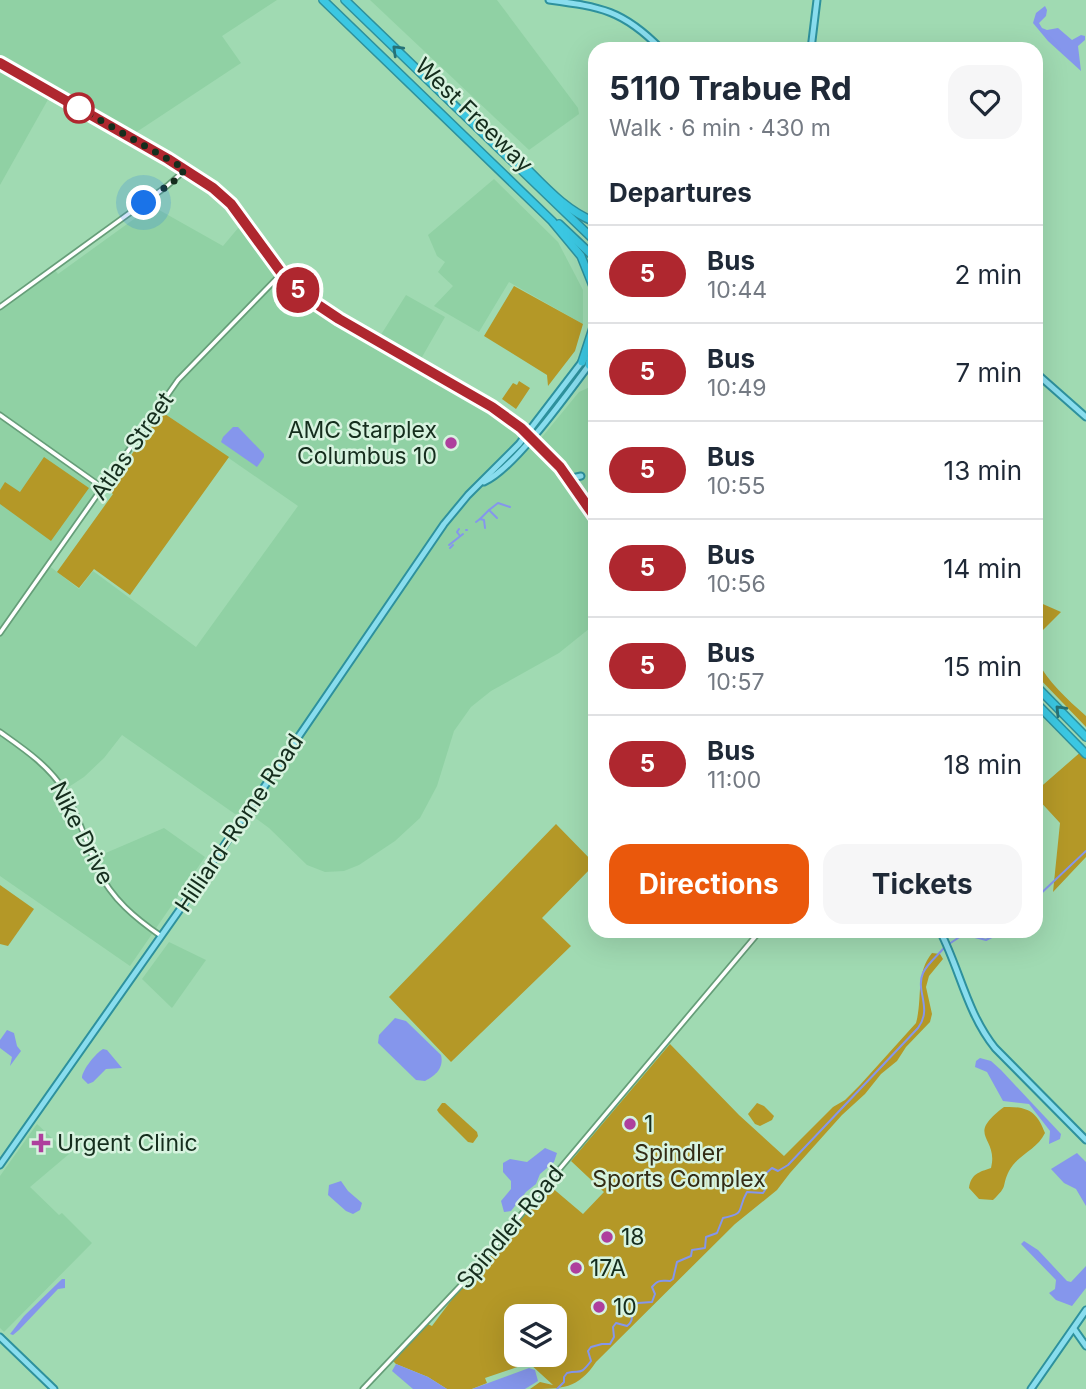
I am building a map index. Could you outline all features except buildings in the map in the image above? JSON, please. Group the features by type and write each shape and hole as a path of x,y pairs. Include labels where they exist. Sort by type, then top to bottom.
{"highway":[{"name":"West Freeway","path":"325,0 588,250"},
{"path":"325,0 552,221 581,256 588,274"},
{"name":"West Freeway","path":"345,0 588,233"},
{"path":"481,131 502,144 574,211 588,218"},
{"path":"1043,693 1086,737"},
{"path":"1043,710 1086,754"}],"main road":[{"path":"549,0 588,5 613,12 635,25 653,42"},
{"path":"812,42 817,0"},
{"path":"0,63 185,169 219,193 244,221 282,273 313,303 377,341"},
{"path":"384,346 492,407 530,435 568,476 588,506"},
{"name":"Hilliard-Rome Road","path":"0,1165 444,524 461,503 530,435 588,367"},
{"path":"1043,379 1086,417"},
{"path":"568,476 581,476 576,488"},
{"path":"943,938 969,1007 982,1031 995,1048 1086,1140"},
{"path":"1031,1389 1086,1310"},
{"path":"1074,1329 1086,1346"},
{"path":"0,1337 54,1389"}],"street":[{"path":"0,307 167,186 185,169"},
{"name":"Atlas Street","path":"0,633 188,367 282,273"},
{"path":"377,341 384,346"},
{"path":"0,415 103,488"},
{"name":"Nike Drive","path":"0,732 42,764 55,778 72,806 98,870 111,892 135,918 161,936"},
{"name":"Spindler Road","path":"363,1389 466,1280 755,938"}],"shaded area":[{"path":"0,0 277,0 222,36 241,63 135,133 0,57"},
{"path":"370,0 497,0 578,108 579,114 529,150"},
{"path":"0,70 50,96 0,185"},
{"path":"494,179 558,242 583,290 583,324 509,282 479,332 434,306 453,286 438,272 445,262 437,256 428,235"},
{"path":"152,206 223,246 244,221 280,271 306,297 377,341 406,295 445,317 418,364 492,407 538,442 579,392 588,388 588,630 559,653 491,691 471,707 454,731 437,786 420,818 395,841 359,865 344,871 325,872 307,865 269,828 247,812 235,814 122,735 84,777 64,790 94,858 164,828 205,857 130,966 0,876 0,307 54,269 58,274","holes":["158,409 298,506 196,647 93,571 79,589 48,565"]},
{"path":"169,942 206,960 172,1008 142,979"},
{"path":"37,1124 69,1154 30,1187 59,1215 62,1213 92,1243 4,1332 0,1328 0,1176"}],"green space":[{"path":"514,286 583,324 575,351 548,386 547,375 484,336"},
{"path":"519,381 530,388 516,409 502,399 513,383 517,385"},
{"path":"162,412 229,457 130,595 94,569 79,588 57,572 113,494 107,489"},
{"path":"44,457 89,488 51,541 0,504 0,490 5,482 20,492"},
{"path":"1043,604 1061,612 1043,630"},
{"path":"1043,670 1065,697 1086,716 1086,727 1043,682"},
{"path":"1083,750 1086,754 1086,857 1053,892 1060,823 1043,805 1043,785"},
{"path":"556,824 588,857 588,871 542,918 571,946 451,1062 389,997"},
{"path":"0,885 34,909 8,946 0,944"},
{"name":"Spindler Sports Complex","path":"932,953 940,954 943,959 929,976 926,987 932,1014 930,1022 906,1047 897,1061 842,1115 777,1190 735,1224 583,1378 560,1388 530,1389 540,1382 553,1385 533,1367 567,1367 567,1304 504,1304 504,1367 517,1367 485,1378 487,1383 472,1389 447,1389 391,1359 426,1323 432,1326 456,1294 550,1186 583,1214 604,1192 571,1161 670,1044 739,1115 784,1156 833,1107 845,1100 860,1085 916,1023 923,969"},
{"path":"442,1103 477,1132 478,1136 473,1143 468,1142 439,1113 437,1110"},
{"path":"757,1103 774,1116 760,1126 755,1124 748,1114"},
{"path":"1004,1107 1030,1111 1045,1133 1037,1144 1013,1165 1003,1188 993,1200 979,1199 969,1188 976,1174 991,1168 991,1149 984,1131 992,1117"}],"water":[{"path":"1045,6 1046,16 1039,23 1042,28 1058,28 1072,40 1081,35 1085,36 1085,40 1078,46 1081,71 1048,41 1033,23 1036,13"},
{"path":"233,427 238,427 264,454 257,467 221,442"},
{"path":"395,1018 406,1021 441,1055 438,1071 425,1081 416,1080 378,1043 379,1035"},
{"path":"7,1030 14,1033 21,1051 10,1066 12,1057 0,1048 0,1040"},
{"path":"103,1049 107,1050 122,1068 106,1069 88,1084 82,1078 84,1071"},
{"path":"980,1058 991,1061 1001,1070 1061,1134 1060,1139 1049,1144 1050,1131 1029,1104 1003,1101 987,1072 975,1067"},
{"path":"545,1148 557,1153 554,1162 540,1174 536,1184 511,1211 504,1212 501,1201 511,1189 511,1181 503,1172 503,1163 510,1159 527,1162"},
{"path":"1077,1153 1086,1162 1086,1206 1076,1189 1064,1183 1051,1169"},
{"path":"341,1181 362,1203 360,1210 353,1214 328,1195 329,1185"},
{"path":"1024,1241 1038,1250 1067,1281 1071,1282 1086,1266 1086,1288 1072,1306 1056,1300 1049,1293 1055,1289 1056,1280 1021,1244"},
{"path":"65,1279 65,1288 58,1289 19,1330 13,1335 10,1334 24,1316"},
{"path":"396,1364 428,1377 447,1389 413,1389 392,1371"},
{"path":"529,1368 535,1370 538,1381 525,1389 472,1389"}],"waterway":[{"path":"489,510 498,503 510,507"},
{"path":"480,519 489,510 497,518"},
{"path":"476,522 484,520 485,528"},
{"path":"459,529 457,532 460,536"},
{"path":"449,545 463,534"},
{"path":"450,548 453,545"},
{"path":"1043,891 1086,851"},
{"path":"949,944 958,938"},
{"path":"979,938 990,938"},
{"path":"557,1389 564,1382 567,1373 582,1371 587,1366 591,1361 588,1351 591,1347 610,1344 616,1323 627,1326 630,1323 633,1307 638,1303 652,1302 655,1294 652,1287 658,1282 673,1279 677,1262 691,1256 692,1250 705,1248 706,1237 717,1233 723,1218 738,1213 747,1192 763,1193 763,1176 772,1168 778,1171 788,1165 918,1028 924,1014 921,986 923,973 945,947"}],"bus line":[{"name":"5","path":"0,63 168,159 213,188 231,204 280,271 313,303 492,407 521,428 560,467 588,506"}],"place":[{"name":"AMC Starplex Columbus 10","path":"451,443"},
{"name":"1","path":"630,1124"},
{"name":"Urgent Clinic","path":"41,1143"},
{"name":"18","path":"607,1237"},
{"name":"17A","path":"576,1268"},
{"name":"10","path":"599,1307"}],"route":[{"path":"79,108 185,169 178,178 144,203"}]}
